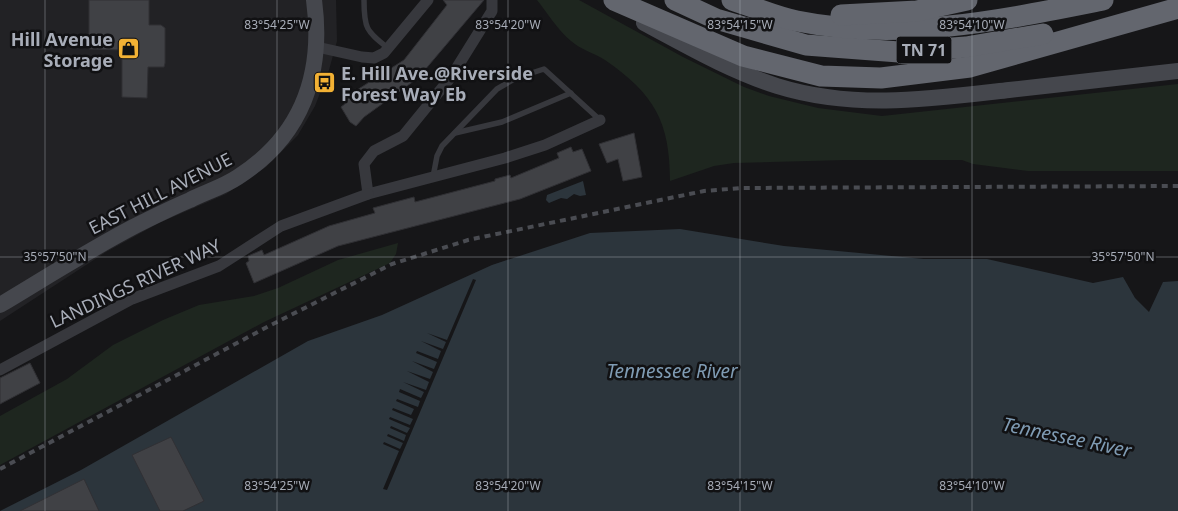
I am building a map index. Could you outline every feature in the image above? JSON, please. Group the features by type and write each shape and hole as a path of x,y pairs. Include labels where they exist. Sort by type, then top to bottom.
{"highway":[{"path":"614,0 743,56 821,76 881,78 970,67 1178,7"},
{"name":"TN 71","path":"675,0 716,19 806,45 899,52 966,47 1050,33 1178,7"},
{"name":"TN 71","path":"732,0 796,21 888,30 951,27 1103,0"},
{"path":"742,0 846,16 917,12 967,0"}],"main road":[{"name":"EAST HILL AVENUE","path":"0,305 134,227 220,187 254,166 282,140 300,113 311,82 317,47 317,22 314,0"},
{"path":"603,0 740,72 778,86 828,98 882,102 950,97 1178,71"}],"street":[{"path":"317,47 374,58 384,54 428,0"},
{"path":"368,194 364,164 374,151 403,136 451,77 492,11 492,0"},
{"name":"LANDINGS RIVER WAY","path":"0,370 132,300 219,266 281,226 368,194 545,145 600,120"}],"lane":[{"path":"364,0 365,27 388,48"},
{"path":"433,177 440,151 454,134 497,89 516,78 544,69 600,120"},
{"path":"454,134 502,122 571,93"}],"shaded area":[{"path":"0,0 336,0 337,41 329,70 315,106 298,135 266,167 226,194 159,223 106,252 0,321"},
{"path":"537,0 579,0 683,57 744,87 769,96 818,108 882,116 1178,84 1178,171 1028,171 973,164 962,160 846,160 734,163 714,166 670,181 667,142 656,111 647,97 622,72 605,60 579,47 566,37"},
{"path":"398,243 396,254 390,263 264,322 0,465 0,416 67,379 113,345 163,320 199,305 254,296 278,288 338,260"}],"water":[{"path":"583,181 586,195 574,194 567,199 561,198 549,203 546,200 547,195"},
{"name":"Tennessee River","path":"680,229 784,246 924,259 987,259 1093,283 1123,277 1135,298 1149,312 1163,282 1178,281 1178,511 0,511 81,470 308,341 382,315 492,265 590,233"}],"pier":[{"path":"473,279 476,280 387,490 383,489 399,451 383,444 384,442 400,449 403,443 387,436 388,434 404,441 406,435 390,428 391,426 407,433 410,428 389,419 390,417 410,425 413,419 392,410 393,408 411,415 414,409 396,401 397,399 418,407 420,401 399,392 400,389 421,398 424,392 403,382 426,390 429,382 407,371 430,379 433,372 412,361 434,369 437,362 416,353 417,351 438,359 441,351 421,341 443,349 446,342 427,333 447,340"}],"building":[{"name":"Hill Avenue Storage","path":"89,0 149,0 149,25 161,25 165,28 165,63 164,67 148,67 147,98 122,97 122,50 89,49"},
{"path":"443,0 484,0 418,78 364,117 356,126 350,122 341,107 345,104 341,98 404,60 447,5"},
{"path":"634,133 642,177 623,181 618,159 607,163 599,144"},
{"path":"571,147 573,152 582,149 591,171 520,199 338,246 254,283 246,263 249,261 248,256 262,250 264,255 329,226 375,213 373,208 414,197 415,202 495,181 495,179 510,175 511,178 559,158 557,153"},
{"path":"30,363 40,383 0,404 0,378"},
{"path":"171,437 204,501 183,511 160,511 132,455"},
{"path":"84,479 99,511 20,511"}],"railway":[{"path":"0,469 269,326 392,264 468,240 704,191 742,188 1178,186"}],"place":[{"name":"Hill Avenue Storage","path":"129,49"},
{"name":"E. Hill Ave.@Riverside Forest Way Eb","path":"325,83"}]}
